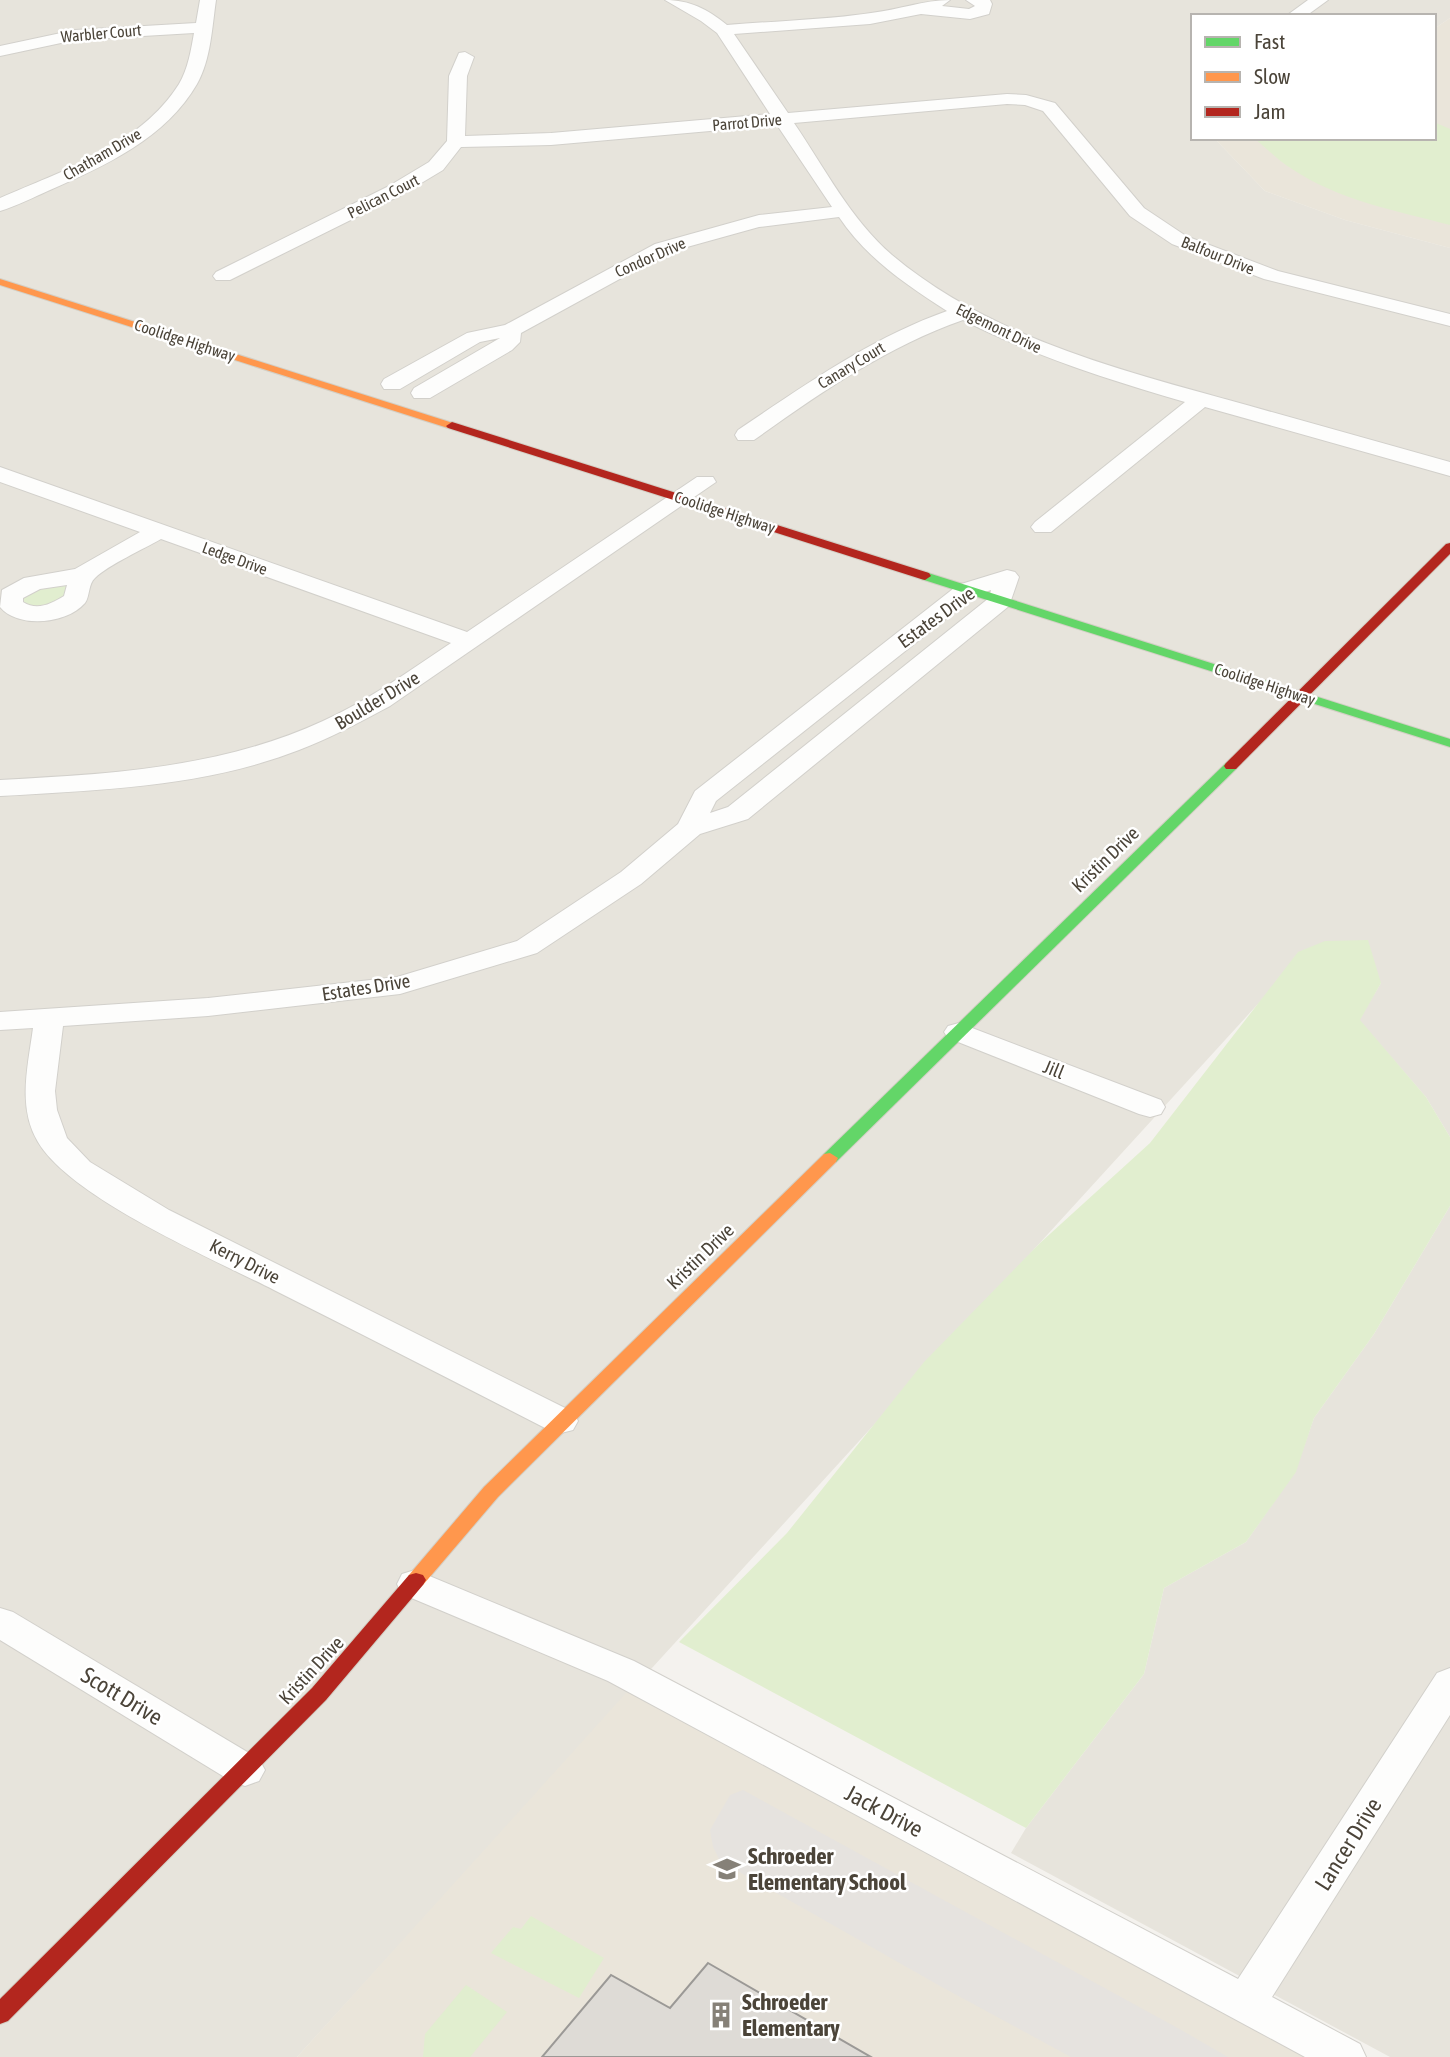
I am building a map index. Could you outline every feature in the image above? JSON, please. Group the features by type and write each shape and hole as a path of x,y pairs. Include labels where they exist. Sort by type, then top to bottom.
{"street":[{"name":"Chatham Drive","path":"0,205 105,156 157,120 175,102 188,83 208,0"},
{"name":"Edgemont Drive","path":"673,0 707,17 723,30 843,211 885,259 965,313 1060,357 1200,400 1450,469"},
{"path":"1297,14 1316,1"},
{"path":"723,30 844,20 933,4 970,14 979,5"},
{"name":"Warbler Court","path":"0,51 83,33 203,28"},
{"path":"456,142 458,76 466,57"},
{"name":"Parrot Drive","path":"456,142 519,142 1007,99 1038,102"},
{"name":"Balfour Drive","path":"1038,102 1049,107 1137,212 1179,240 1271,275 1450,320"},
{"name":"Pelican Court","path":"223,276 421,177 448,155 456,142"},
{"name":"Condor Drive","path":"385,382 474,337 511,330 662,248 759,221 843,211"},
{"name":"Coolidge Highway","path":"0,282 680,486 974,579"},
{"name":"Canary Court","path":"746,435 854,361 893,340 965,313"},
{"name":"Condor Drive","path":"422,393 505,346 510,342 511,330"},
{"path":"385,382 448,401"},
{"path":"1043,527 1200,400"},
{"name":"Ledge Drive","path":"0,474 469,641"},
{"name":"Boulder Drive","path":"0,788 148,779 222,766 269,754 349,719 469,641 680,486 712,484"},
{"path":"82,575 159,531"},
{"name":"Kristin Drive","path":"0,2014 319,1694 491,1492 561,1420 1450,547"},
{"name":"Estates Drive","path":"690,828 704,797 974,579 1009,586"},
{"name":"Coolidge Highway","path":"1009,586 1301,696 1450,743"},
{"name":"Estates Drive","path":"0,1021 208,1007 400,985 527,947 631,877 690,828 738,813 1009,586"},
{"name":"Kerry Drive","path":"49,1017 40,1091 42,1110 52,1139 63,1155 79,1169 158,1217 561,1420"},
{"name":"Jill","path":"958,1032 1150,1107"},
{"name":"Jack Drive","path":"415,1584 621,1671 1345,2057"},
{"name":"Scott Drive","path":"0,1622 245,1770"},
{"name":"Lancer Drive","path":"1245,2004 1450,1683"}],"shaded area":[{"path":"0,0 1450,0 1450,18 1436,28 1436,14 1191,14 1191,140 1216,140 1265,191 1345,220 1450,248 1450,1137 1426,1097 1359,1020 1381,983 1309,948 297,2057 0,2057"},
{"path":"1450,18 1450,248 1345,220 1265,191 1216,140 1436,140 1436,28"},
{"path":"1450,1206 1450,2057 1390,2057 1011,1853 1026,1828 1144,1674 1164,1588 1246,1542 1295,1472 1314,1418 1374,1334"},
{"name":"Schroeder Elementary School","path":"637,1681 1339,2057 297,2057"},
{"path":"743,1790 1228,2057 1071,2057 940,1986 720,1861 713,1847 710,1830 730,1795"}],"green space":[{"path":"1436,123 1450,129 1450,225 1348,197 1310,180 1256,140 1436,140"},
{"path":"68,584 63,600 37,608 22,603 21,597 33,589"},
{"path":"1368,940 1381,983 1360,1020 1426,1097 1450,1137 1450,1206 1374,1334 1314,1418 1296,1472 1246,1542 1164,1588 1144,1674 1026,1828 679,1642 787,1533 924,1362 1040,1243 1150,1143 1298,952 1325,941"},
{"path":"531,1916 604,1958 579,1998 491,1953 513,1927 521,1929"},
{"path":"466,1985 507,2012 470,2057 423,2057 425,2034"}],"building":[{"path":"708,1963 871,2057 542,2057 611,1975 670,2008"}],"traffic: fast":[{"path":"925,576 1450,743"},
{"path":"830,1158 1231,766"}],"traffic: slow":[{"path":"0,282 452,426"},
{"path":"416,1580 491,1492 830,1158"}],"traffic: jam":[{"path":"452,426 925,576"},
{"path":"1231,766 1450,547"},
{"path":"0,2014 319,1694 416,1580"}],"place":[{"name":"Schroeder Elementary School","path":"727,1869"},
{"name":"Schroeder Elementary","path":"721,2015"}]}
